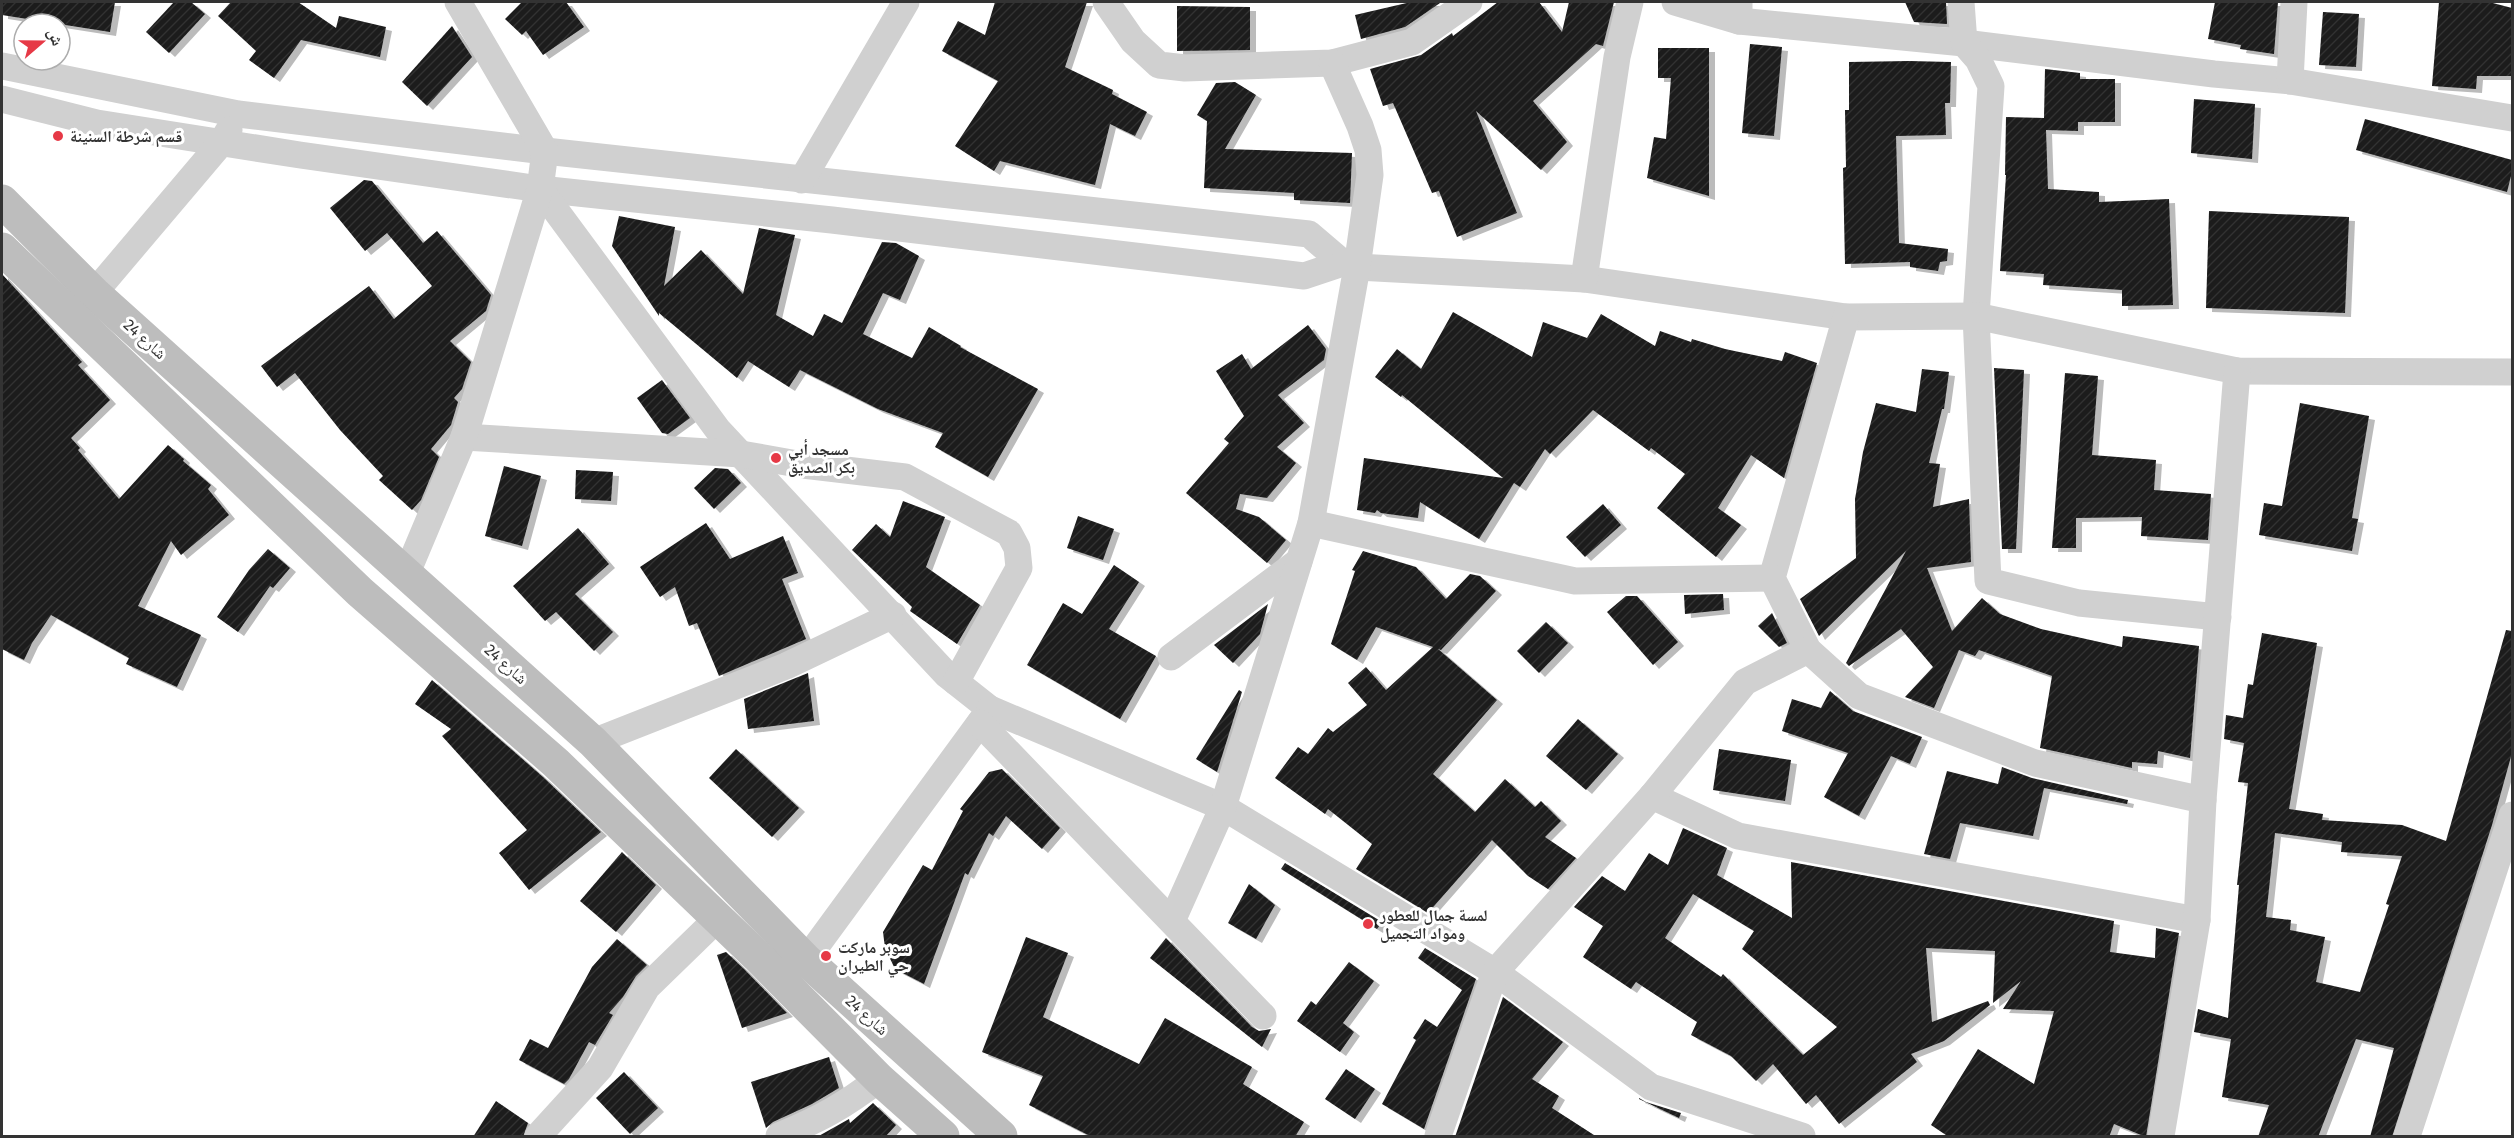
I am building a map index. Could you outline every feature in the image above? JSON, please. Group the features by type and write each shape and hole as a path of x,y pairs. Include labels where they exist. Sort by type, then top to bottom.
{"street":[{"path":"406,575 464,437 540,189 545,151 458,2"},
{"path":"802,180 906,2"},
{"path":"1106,2 1133,41 1159,65 1185,68 1332,63 1412,42 1469,2"},
{"path":"1584,279 1617,57 1630,2"},
{"path":"1675,2 1964,43 2214,74 2290,81 2512,118"},
{"path":"1961,2 1964,43 1978,59 1991,86 1976,316 1988,581 2079,603 2218,617"},
{"path":"2290,81 2294,2"},
{"path":"1172,921 1222,807 1311,523 1350,265 1370,175 1368,150 1360,126 1332,63"},
{"path":"2,66 238,114 802,180 1309,234 1350,265"},
{"path":"2,99 97,123 540,189 832,220 1304,276 1350,265 1584,279 1846,317 1976,316 2237,371 2512,372"},
{"path":"94,293 221,143 238,114"},
{"path":"540,189 718,430 893,615 946,675 956,682 1172,921 1263,1016"},
{"name":"شارع 24","path":"2,201 94,293 593,742 806,960 1001,1137"},
{"path":"2,249 360,592 556,764 879,1079 943,1137"},
{"path":"1846,317 1772,578 1808,650 1859,696 2024,759 2203,800"},
{"path":"2161,1137 2197,920 2203,800 2237,371"},
{"path":"464,437 741,454 803,465 905,477 1009,533 1017,548 1019,568 956,682"},
{"path":"1311,523 1575,580 1772,578"},
{"path":"1172,657 1299,561"},
{"path":"593,742 786,666 893,615"},
{"path":"1438,1137 1496,972 1652,796 1745,682 1808,650"},
{"path":"985,716 1222,807 1496,972 1651,1086 1802,1137"},
{"path":"806,960 985,716"},
{"path":"1652,796 1738,836 2197,920"},
{"path":"2407,1137 2512,815"},
{"path":"538,1137 600,1068 647,987 717,919"},
{"path":"779,1137 845,1105 879,1079"}],"building":[{"path":"2,2 115,2 110,32 72,26 72,12 12,12 12,17 2,15"},
{"path":"174,2 191,2 205,14 169,53 146,32"},
{"path":"231,2 298,2 336,28 339,16 386,27 380,57 301,40 274,78 249,60 256,51 218,16"},
{"path":"522,2 566,2 584,27 543,55 526,31 522,35 505,19"},
{"path":"995,2 1087,2 1065,67 1113,90 1112,94 1147,112 1135,136 1110,124 1095,185 1000,161 994,171 955,146 998,81 942,51 958,21 985,35"},
{"path":"1411,2 1440,3 1405,27 1361,39 1355,15"},
{"path":"1498,2 1539,2 1562,32 1569,2 1614,2 1603,46 1596,44 1533,101 1567,142 1541,170 1476,111 1517,213 1457,237 1439,191 1432,193 1393,103 1383,106 1370,69 1421,55 1452,33 1453,36"},
{"path":"1905,2 1946,2 1947,24 1914,22"},
{"path":"2215,2 2278,2 2274,54 2240,49 2241,45 2208,39"},
{"path":"2439,2 2489,2 2512,8 2512,76 2477,76 2476,89 2432,86"},
{"path":"1177,6 1250,7 1250,50 1177,51"},
{"path":"2323,12 2359,14 2356,67 2319,65"},
{"path":"452,26 472,57 427,106 402,82"},
{"path":"1750,44 1782,47 1774,136 1742,133"},
{"path":"1658,48 1709,48 1709,196 1647,178 1654,137 1666,139 1671,78 1658,78"},
{"path":"1849,62 1951,62 1950,103 1945,103 1946,135 1896,136 1899,243 1948,249 1947,261 1940,262 1938,271 1910,267 1910,262 1845,264 1843,168 1846,167 1845,110 1849,110"},
{"path":"2045,69 2080,73 2080,79 2115,79 2115,122 2078,122 2078,131 2046,130 2048,189 2099,192 2099,202 2169,199 2173,305 2122,306 2122,290 2043,285 2044,274 2000,271 2006,175 2006,117 2044,118"},
{"path":"1235,82 1256,95 1225,149 1352,153 1350,203 1294,200 1294,193 1204,188 1207,121 1197,115 1216,83"},
{"path":"2194,99 2255,104 2252,159 2191,153"},
{"path":"2365,119 2512,160 2512,172 2507,192 2356,150"},
{"path":"364,180 372,181 423,243 437,231 491,295 486,311 450,341 471,362 462,389 454,398 458,402 451,425 431,449 439,457 421,500 412,510 379,480 383,476 340,430 295,373 277,387 261,366 369,286 394,319 432,286 387,233 365,251 330,208"},
{"path":"2209,211 2349,217 2345,313 2206,308"},
{"path":"619,216 675,227 664,286 701,250 743,294 759,228 795,235 776,315 813,336 824,314 842,323 882,242 896,243 919,256 900,300 883,293 863,334 912,358 929,327 960,347 1038,389 988,477 935,447 943,433 878,409 800,370 789,387 748,361 737,378 659,313 659,316 612,246"},
{"path":"2,274 82,362 78,365 110,400 71,438 80,448 78,450 119,499 168,445 211,485 208,489 229,515 181,555 171,541 138,606 201,635 177,687 126,664 129,658 51,615 32,643 24,660 2,649"},
{"path":"1453,312 1532,357 1543,322 1587,338 1601,314 1655,346 1660,331 1691,342 1692,339 1725,349 1782,361 1785,352 1817,363 1784,478 1751,455 1718,508 1741,525 1716,557 1657,508 1685,474 1651,448 1649,451 1593,410 1550,454 1545,449 1520,487 1514,483 1479,539 1420,502 1418,518 1381,513 1377,510 1375,513 1357,510 1364,458 1503,478 1402,395 1401,397 1375,377 1397,349 1421,369"},
{"path":"1308,325 1326,349 1324,360 1278,395 1304,423 1277,447 1296,463 1267,498 1240,494 1236,509 1259,517 1286,540 1267,563 1186,493 1229,443 1224,439 1244,416 1216,371 1242,354 1251,369"},
{"path":"1994,368 2024,370 2016,549 2002,549"},
{"path":"1922,369 1949,372 1944,409 1942,409 1929,463 1940,464 1933,507 1969,499 1971,562 1927,568 1952,631 1982,598 2000,614 2041,629 2122,647 2123,636 2199,646 2190,758 2158,751 2157,764 2132,762 2132,768 2040,748 2052,676 1979,650 1975,656 1959,650 1934,708 1905,697 1933,667 1901,629 1849,666 1846,663 1906,551 1819,636 1800,599 1856,558 1855,499 1863,452 1876,403 1916,412"},
{"path":"2065,373 2098,376 2092,455 2156,460 2154,490 2211,494 2208,540 2141,536 2142,517 2076,518 2076,548 2052,548"},
{"path":"662,380 690,418 668,434 662,433 637,398"},
{"path":"2300,403 2369,416 2352,518 2358,519 2352,551 2259,535 2264,503 2282,506"},
{"path":"504,466 541,476 522,546 485,536"},
{"path":"715,468 728,469 741,483 714,509 694,488"},
{"path":"576,470 613,472 611,501 575,499"},
{"path":"903,501 945,517 926,567 980,605 957,644 910,611 912,607 852,550 876,524 890,537"},
{"path":"1603,504 1621,525 1585,557 1566,537"},
{"path":"1078,516 1114,529 1103,560 1067,548"},
{"path":"706,523 730,559 783,536 798,573 782,579 806,639 719,676 697,623 689,626 675,587 660,597 640,567"},
{"path":"578,528 609,564 575,594 613,632 594,651 556,612 545,621 513,586"},
{"path":"268,549 290,568 273,588 270,586 238,632 217,617 249,570"},
{"path":"1363,551 1416,567 1446,599 1470,574 1480,576 1496,591 1441,650 1438,649 1497,700 1433,774 1475,812 1505,779 1535,807 1541,801 1561,821 1545,837 1576,858 1548,889 1528,876 1492,840 1428,913 1356,869 1372,844 1328,809 1325,814 1275,778 1298,747 1308,754 1328,728 1333,732 1367,705 1348,683 1366,667 1386,690 1433,647 1376,627 1357,660 1331,644 1355,571 1352,570"},
{"path":"1114,565 1139,582 1109,629 1156,656 1120,719 1027,665 1063,603 1082,614"},
{"path":"1723,594 1724,610 1685,614 1684,595"},
{"path":"1626,596 1637,596 1678,642 1653,665 1607,612"},
{"path":"1268,604 1260,634 1233,663 1214,645"},
{"path":"1772,613 1787,643 1779,647 1758,626"},
{"path":"1546,622 1568,643 1539,673 1517,651"},
{"path":"2506,630 2512,631 2512,753 2492,825 2392,1137 2370,1137 2394,1048 2356,1039 2318,1137 2258,1137 2269,1105 2222,1097 2231,1039 2194,1032 2198,1009 2228,1018 2239,885 2237,885 2248,783 2238,782 2244,743 2224,739 2226,715 2243,718 2248,684 2253,685 2262,633 2317,643 2289,809 2323,814 2322,820 2402,825 2446,841","holes":["2275,833 2342,842 2341,852 2402,856 2386,904 2389,905 2360,992 2316,982 2325,937 2290,930 2291,920 2266,917"]},
{"path":"808,673 814,721 748,729 744,699"},
{"path":"432,680 543,777 601,832 529,890 499,853 527,830 442,736 451,729 415,704"},
{"path":"1239,690 1242,692 1217,772 1196,759"},
{"path":"1830,691 1853,711 1922,737 1910,764 1891,756 1859,816 1824,797 1848,753 1782,731 1792,699 1821,708"},
{"path":"1578,719 1618,754 1586,790 1546,756"},
{"path":"736,749 799,808 772,837 709,778"},
{"path":"1719,749 1791,760 1785,801 1713,790"},
{"path":"2002,767 2032,778 2128,800 2127,804 2044,788 2033,836 1960,823 1950,859 1924,854 1947,771 1998,784"},
{"path":"1002,769 1060,828 1042,849 1006,816 993,836 989,833 968,875 965,873 924,984 895,969 885,948 883,932 923,865 932,870 963,811 960,809 989,772"},
{"path":"1683,828 1727,848 1717,875 1792,918 1791,862 2114,921 2110,952 2155,958 2156,928 2179,933 2146,1137 2114,1124 2109,1137 1949,1137 1931,1125 1978,1049 2034,1084 2054,1011 2003,1009 2021,981 1993,1003 1995,951 1926,948 1932,1022 1988,1001 1990,1005 1944,1041 1911,1054 1917,1062 1839,1124 1816,1095 1806,1104 1773,1064 1756,1081 1731,1056 1691,1035 1697,1022 1636,982 1631,989 1583,957 1603,926 1574,907 1602,876 1625,891 1649,853 1668,865","holes":["1693,894 1754,931 1742,949 1837,1027 1803,1055 1723,974 1721,977 1665,938"]},
{"path":"622,852 656,885 616,932 580,901"},
{"path":"1285,863 1382,922 1377,929 1281,869"},
{"path":"1249,884 1275,905 1256,939 1228,923"},
{"path":"1026,937 1068,953 1043,1017 1139,1064 1165,1018 1252,1067 1243,1084 1304,1122 1295,1137 1092,1137 1029,1105 1043,1076 982,1052"},
{"path":"1166,938 1252,1027 1259,1031 1271,1029 1262,1047 1150,958"},
{"path":"617,939 647,965 609,1013 613,1015 595,1045 589,1042 569,1079 564,1084 519,1060 530,1039 548,1048 592,967"},
{"path":"1425,948 1476,979 1424,1129 1382,1104 1416,1040 1413,1038 1425,1019 1437,1027 1462,990 1418,958"},
{"path":"726,952 787,1013 742,1028 717,955"},
{"path":"1349,962 1374,981 1343,1023 1354,1032 1340,1052 1297,1021 1311,1001 1316,1005"},
{"path":"1503,997 1563,1042 1532,1079 1559,1096 1552,1108 1597,1137 1455,1137"},
{"path":"829,1057 839,1088 812,1104 773,1122 766,1128 751,1082"},
{"path":"1346,1069 1375,1089 1355,1119 1325,1099"},
{"path":"624,1072 658,1108 630,1134 596,1098"},
{"path":"1639,1099 1681,1113 1679,1118"},
{"path":"496,1101 528,1123 523,1137 473,1137"},
{"path":"873,1103 896,1125 885,1137 817,1137 849,1119 850,1123"}],"place":[{"name":"قسم شرطة السنينة","path":"58,136"},
{"name":"مسجد أبي بكر الصديق","path":"776,458"},
{"name":"لمسة جمال للعطور ومواد التجميل","path":"1368,924"},
{"name":"سوبر ماركت حي الطيران","path":"826,956"}]}
